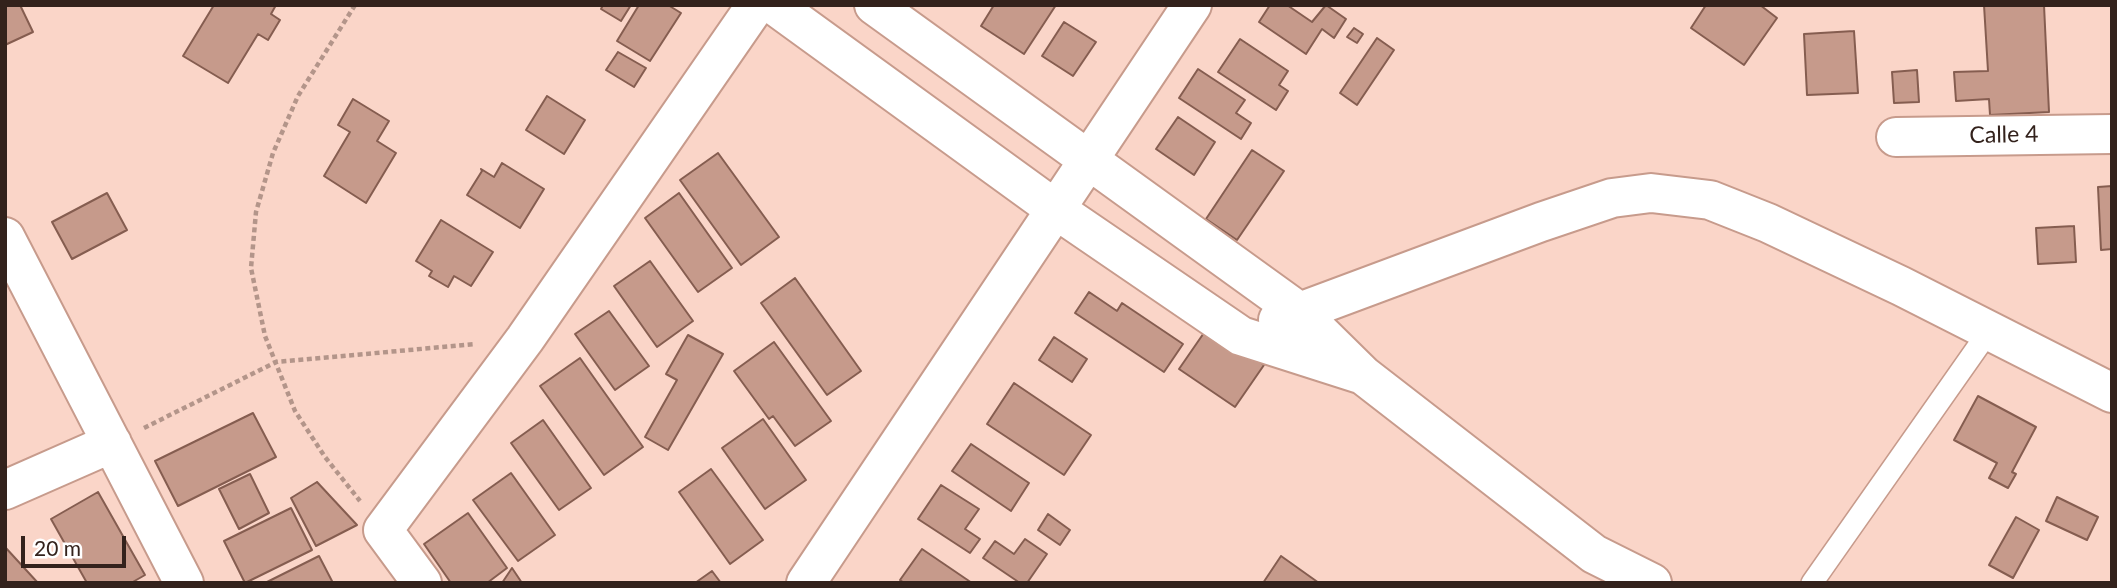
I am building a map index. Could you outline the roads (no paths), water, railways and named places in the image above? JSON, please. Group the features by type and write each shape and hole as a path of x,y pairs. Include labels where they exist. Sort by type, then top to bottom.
{"street":[{"path":"422,583 383,530 525,339 756,5"},
{"path":"774,5 1055,209 1241,336 1363,375"},
{"path":"874,5 1298,311 1363,375 1594,554 1652,583"},
{"path":"806,583 1192,5"},
{"name":"Calle 4","path":"1896,136 2112,134"},
{"path":"1241,336 1298,311 1612,198 1651,193 1710,200 1768,223 2112,394"},
{"path":"5,237 184,583"},
{"path":"5,490 112,443"}],"lane":[{"path":"1812,583 1989,331"}]}
